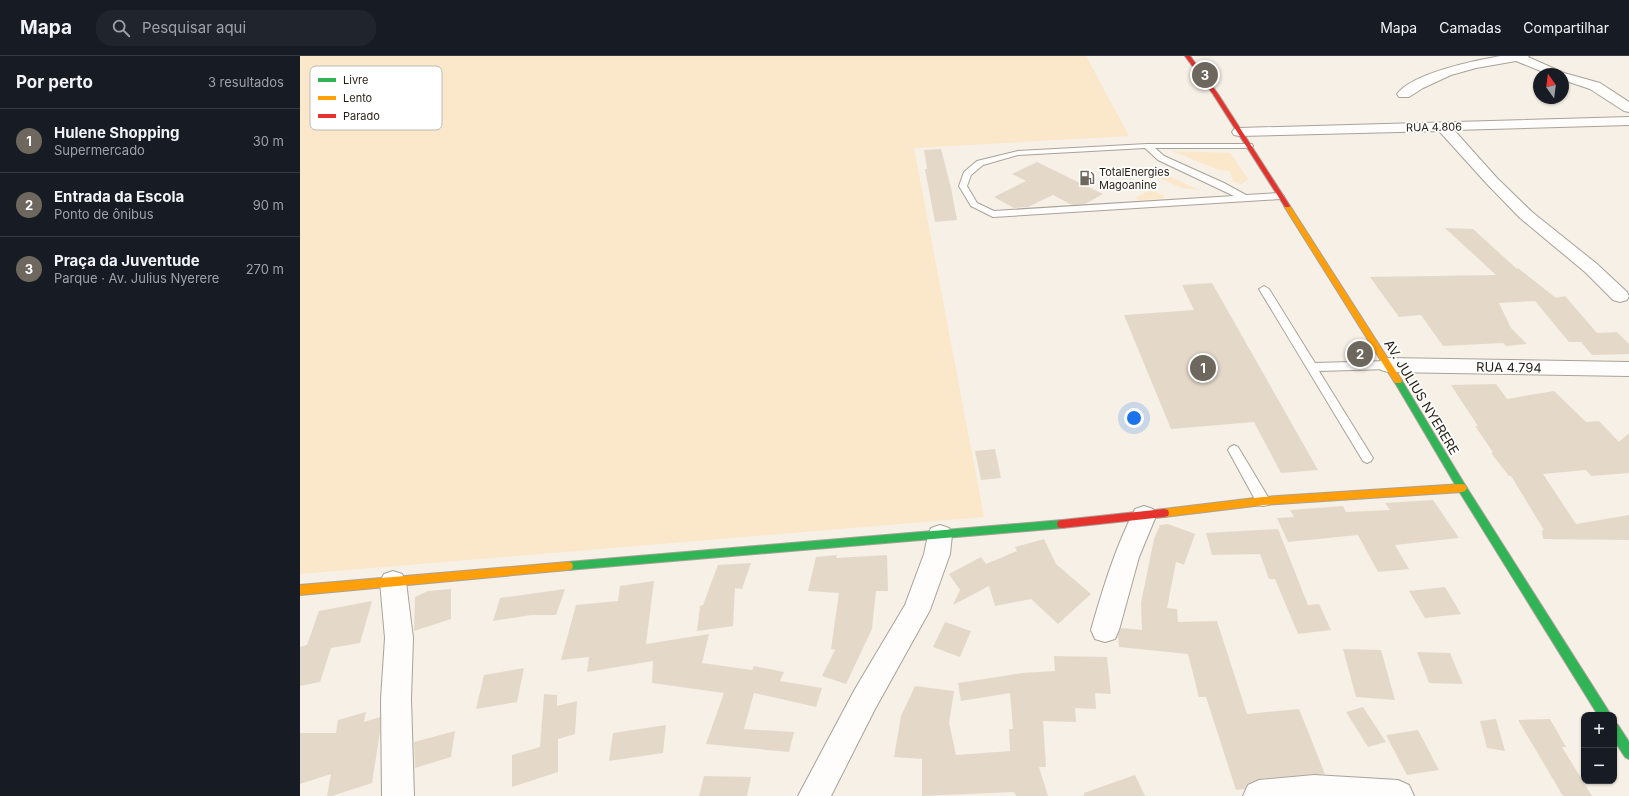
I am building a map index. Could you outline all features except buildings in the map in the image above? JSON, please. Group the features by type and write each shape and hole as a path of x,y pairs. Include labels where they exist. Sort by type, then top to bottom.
{"main road":[{"name":"AV. JULIUS NYERERE","path":"1187,56 1215,94 1249,146 1388,365 1462,488 1603,712"},
{"name":"AV. JULIUS NYERERE","path":"1208,68 1215,94"},
{"path":"300,590 633,560 940,535 1144,516 1263,501 1386,491 1462,488"},
{"path":"1617,734 1629,753"}],"street":[{"path":"1404,94 1417,84 1449,70 1520,57 1545,68"},
{"path":"1569,78 1595,86 1629,108"},
{"name":"RUA 4.806","path":"1239,132 1629,121"},
{"path":"1443,126 1492,181 1526,215 1591,268 1620,296"},
{"name":"RUA 4.794","path":"1388,365 1629,370"},
{"path":"1105,630 1115,590 1137,528 1144,516"},
{"path":"814,796 865,699 917,610 935,559 940,535"},
{"path":"393,582 399,638 396,699 398,796"},
{"path":"1259,796 1314,791 1398,796"}],"lane":[{"path":"1147,146 1161,158 1221,184 1245,198"},
{"path":"1249,146 1147,146 1050,150 1011,154 980,163 967,174 963,186 968,199 975,207 993,214 1280,196"},
{"path":"1264,289 1367,458"},
{"path":"1311,367 1388,365"},
{"path":"1234,450 1263,501"}],"shaded area":[{"path":"300,56 1086,56 1129,136 914,148 984,517 300,574"},
{"path":"1172,151 1230,153 1248,179 1241,184 1233,181 1230,171 1219,170"},
{"path":"1149,167 1199,190 1182,188 1150,174"},
{"path":"1150,190 1165,196 1162,199 1139,200 1135,198"}],"traffic: fast":[{"path":"1398,381 1462,488 1603,712"},
{"path":"568,566 1062,524"},
{"path":"1617,734 1629,753"}],"traffic: slow":[{"path":"1287,206 1398,381"},
{"path":"1164,513 1263,501 1462,488"},
{"path":"300,590 568,566"}],"traffic: jam":[{"path":"1187,56 1215,94 1287,206"},
{"path":"1062,524 1164,513"}],"place":[{"name":"Praça da Juventude","path":"1205,75"},
{"name":"TotalEnergies Magoanine","path":"1087,178"},
{"name":"Entrada da Escola","path":"1360,354"},
{"name":"Hulene Shopping","path":"1203,368"}]}
